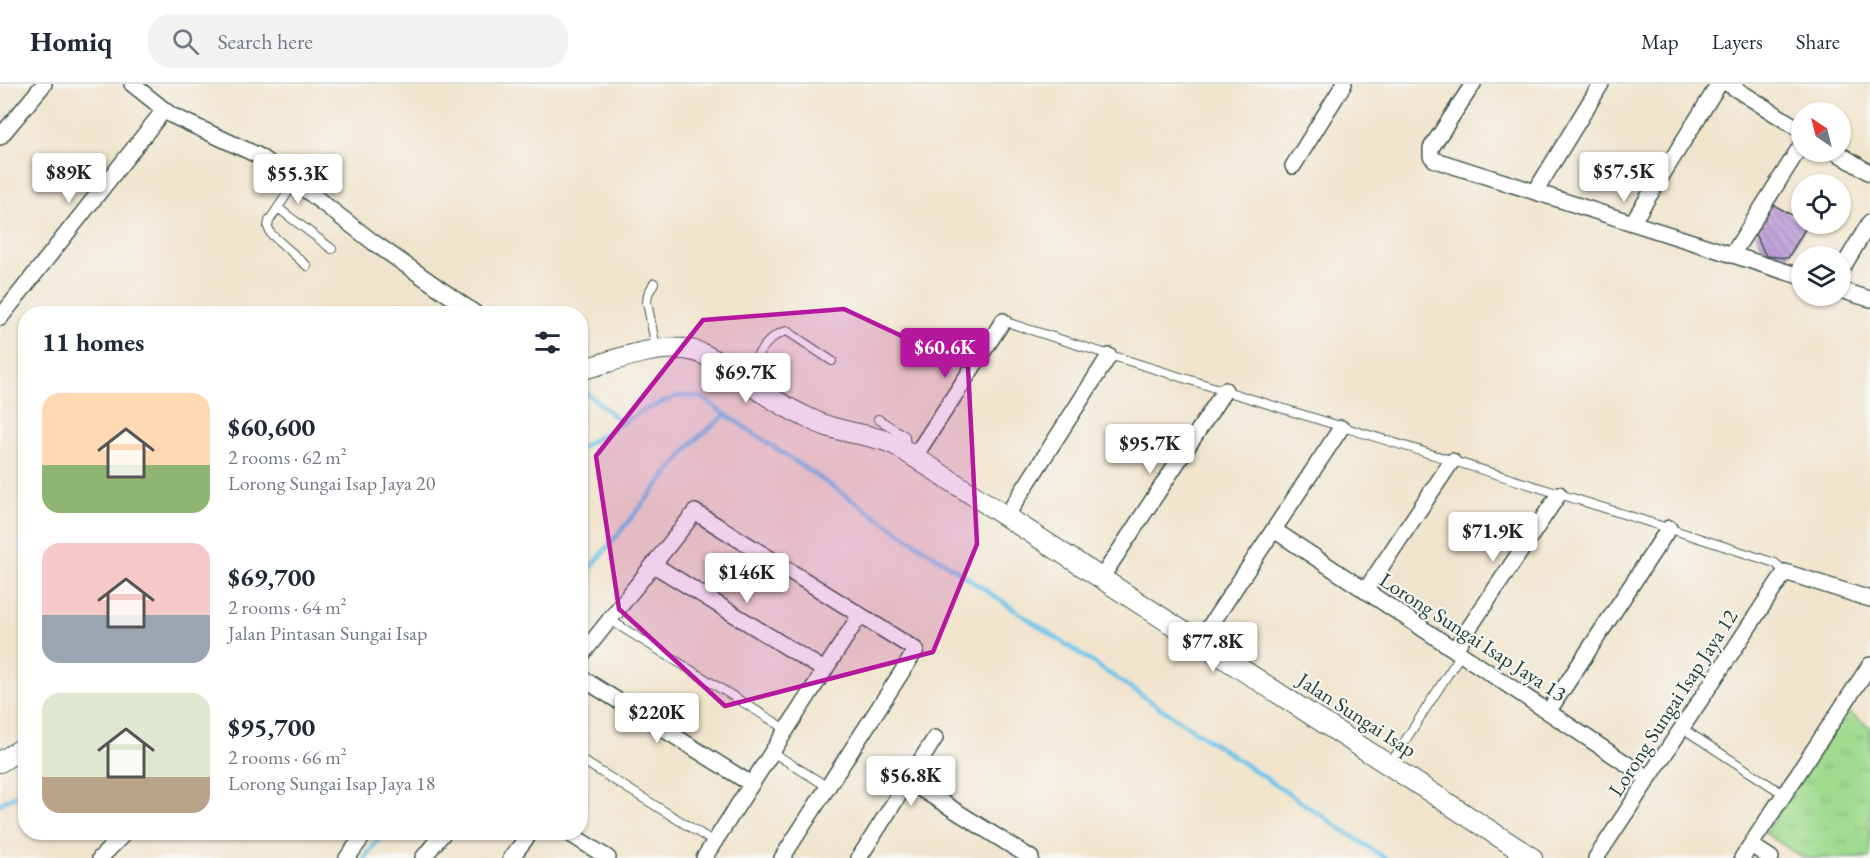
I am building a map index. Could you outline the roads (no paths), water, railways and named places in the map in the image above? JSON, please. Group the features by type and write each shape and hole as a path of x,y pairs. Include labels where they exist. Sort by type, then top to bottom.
{"street":[{"path":"0,137 44,84"},
{"path":"132,84 164,110 257,155 373,242 465,306"},
{"path":"1293,166 1344,84"},
{"path":"1473,84 1431,148 1431,156 1436,160 1791,274"},
{"path":"1535,192 1601,84"},
{"path":"1632,223 1719,84"},
{"path":"1728,84 1791,124"},
{"path":"0,318 164,110"},
{"path":"1732,255 1791,161"},
{"path":"1851,161 1870,173"},
{"path":"1851,254 1870,222"},
{"path":"1851,293 1870,299"},
{"path":"910,453 1003,321"},
{"name":"Jalan Sungai Isap","path":"588,368 656,351 684,349 699,352 774,400 804,416 830,427 883,439 910,453 1532,858"},
{"path":"1007,515 1110,356"},
{"path":"1102,577 1225,390"},
{"path":"1200,641 1341,428"},
{"path":"1365,591 1452,461"},
{"path":"1458,652 1559,494"},
{"path":"588,647 695,512 916,650 782,858"},
{"path":"1548,712 1669,528"},
{"name":"Lorong Sungai Isap Jaya 13","path":"1274,530 1648,778"},
{"path":"654,565 824,670"},
{"path":"1785,572 1870,599"},
{"name":"Lorong Sungai Isap Jaya 12","path":"1596,858 1785,572"},
{"path":"704,858 860,615"},
{"path":"1771,858 1747,852 1870,665"},
{"path":"588,682 751,784"},
{"path":"859,858 935,738"},
{"path":"0,762 18,751"},
{"path":"909,781 1031,858"},
{"path":"100,858 118,840"},
{"path":"347,858 360,840"},
{"path":"423,858 438,840"},
{"path":"511,858 525,840"},
{"path":"580,840 608,858"}],"lane":[{"path":"295,182 269,221 268,227 271,234 307,266"},
{"path":"278,208 332,249"},
{"path":"654,283 648,294 647,302 656,351"},
{"path":"1003,321 1341,428 1669,528 1775,563 1785,572"},
{"path":"742,379 771,339 778,333 787,331 832,361"},
{"path":"878,419 904,436 910,453"},
{"path":"610,620 786,729"},
{"path":"1389,765 1458,652"},
{"path":"1682,728 1785,795"},
{"path":"772,752 828,787"},
{"path":"588,764 714,842"}],"waterway":[{"path":"588,394 622,423"},
{"path":"588,443 640,412 678,396 700,397 1385,858"},
{"path":"588,571 694,441 725,415"},
{"path":"0,804 18,794"},
{"path":"365,858 378,840"}]}
